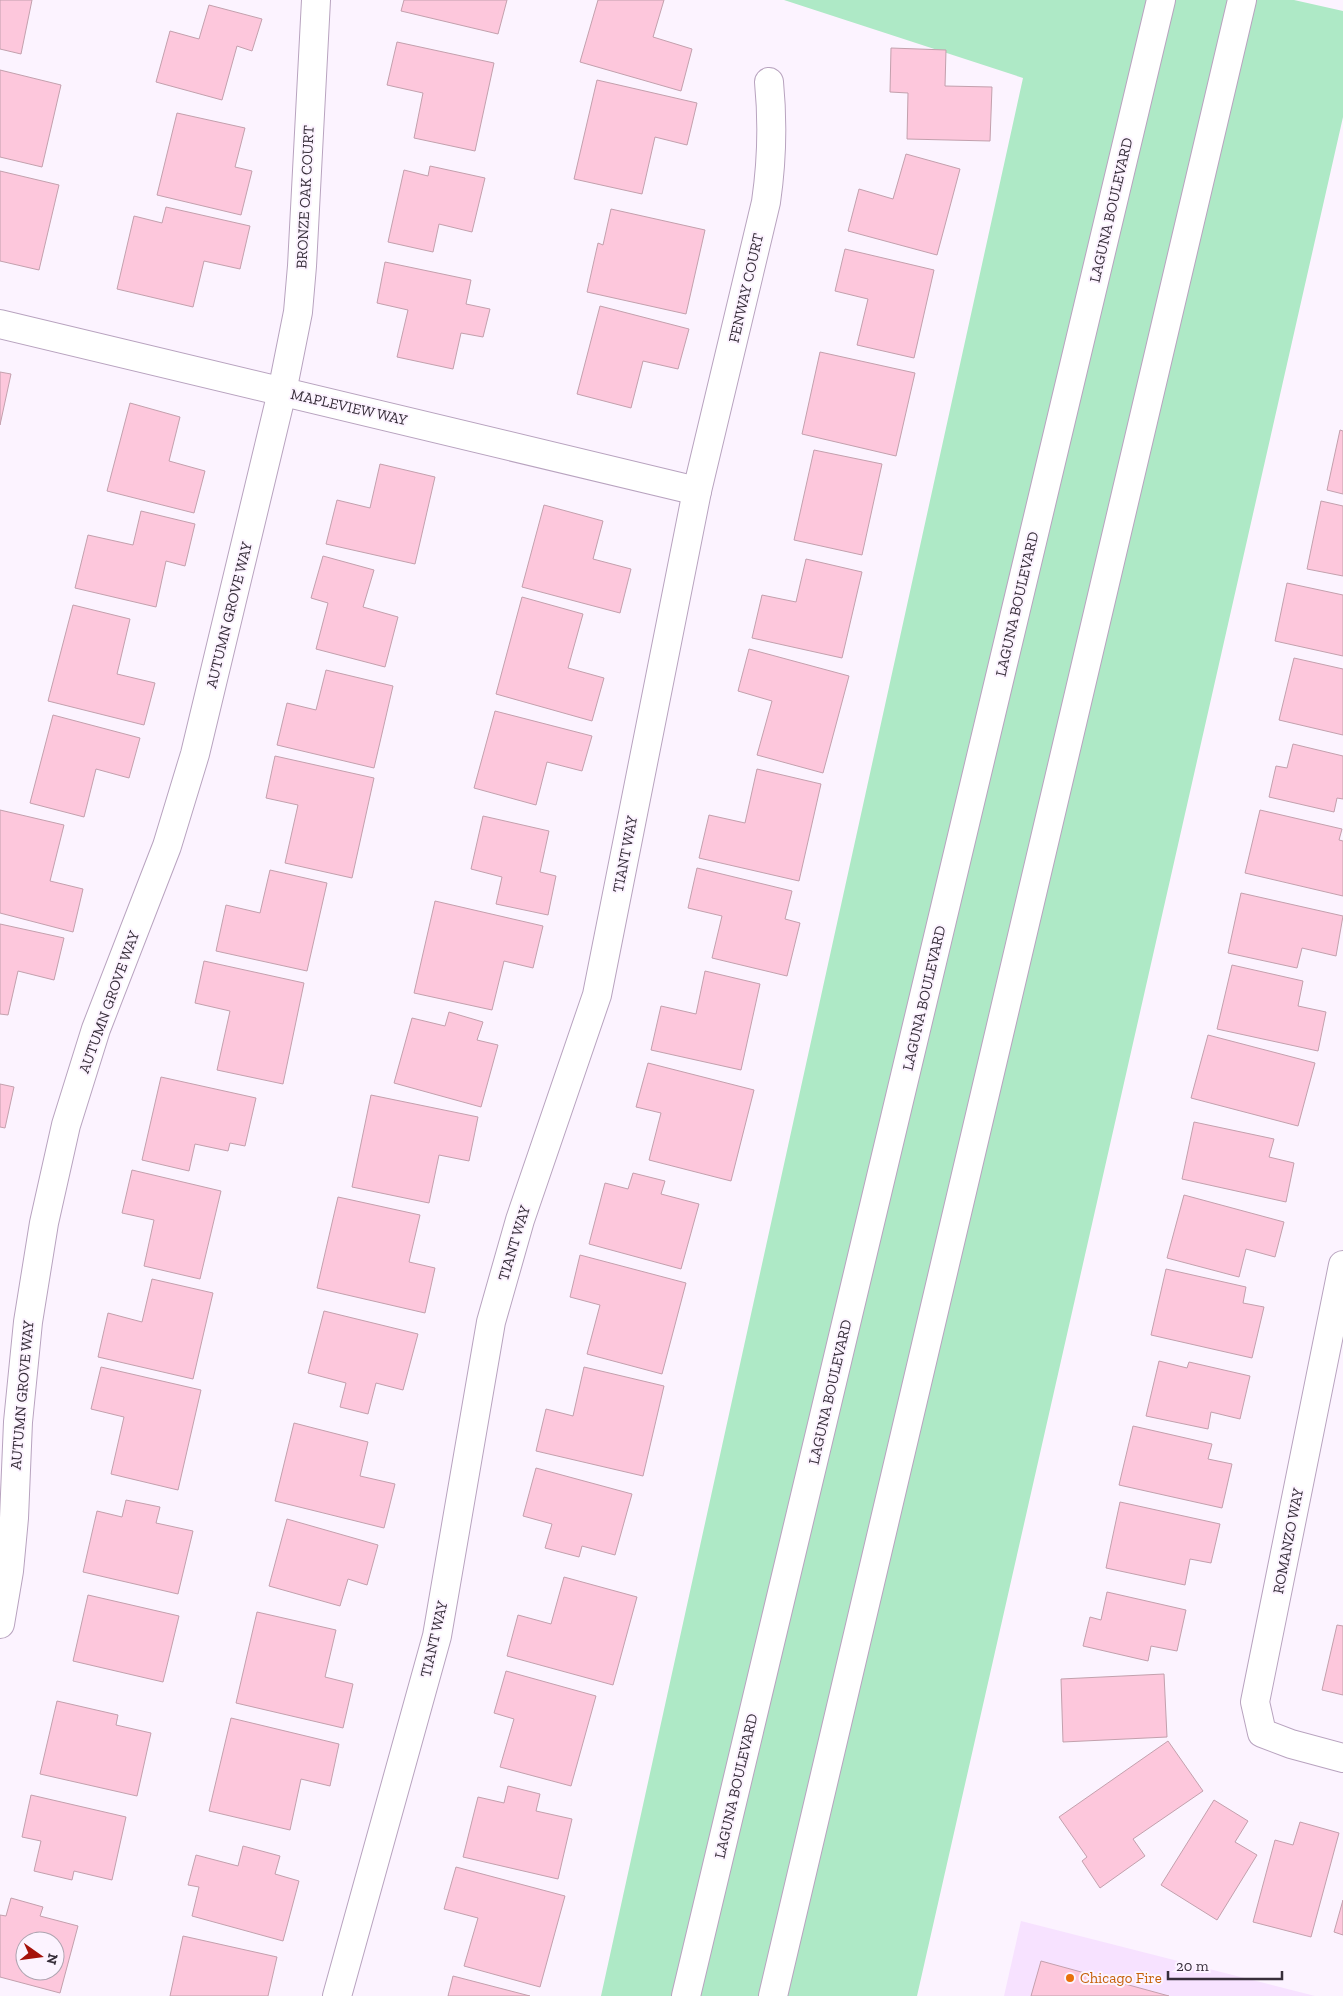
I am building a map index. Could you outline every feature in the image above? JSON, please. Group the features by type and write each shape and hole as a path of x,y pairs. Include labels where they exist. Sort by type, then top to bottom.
{"street":[{"name":"BRONZE OAK COURT","path":"282,392 298,312 302,266 316,0"},
{"name":"LAGUNA BOULEVARD","path":"686,1996 1161,0"},
{"path":"773,1996 1242,0"},
{"name":"FENWAY COURT","path":"697,491 766,202 772,162 773,132 769,82"},
{"name":"MAPLEVIEW WAY","path":"0,324 697,491"},
{"name":"AUTUMN GROVE WAY","path":"0,1624 10,1562 18,1422 28,1322 48,1205 66,1125 96,1029 167,846 196,754 282,392"},
{"name":"TIANT WAY","path":"337,1996 438,1636 491,1322 520,1220 596,995 697,491"},
{"name":"ROMANZO WAY","path":"1343,1265 1255,1702 1262,1733 1291,1744 1343,1758"}],"shaded area":[{"path":"1021,1921 1315,1996 1004,1996"}],"green space":[{"path":"784,0 1294,0 1343,11 1343,117 917,1996 601,1996 1023,78"}],"building":[{"path":"0,0 32,0 21,54 0,49"},
{"path":"404,0 507,0 498,34 401,11"},
{"path":"598,0 664,0 653,37 692,49 681,91 580,62"},
{"path":"209,5 262,19 252,51 237,46 222,100 156,82 170,31 199,39"},
{"path":"397,42 494,63 475,151 414,138 423,93 387,85"},
{"path":"891,48 946,50 945,86 992,87 990,141 907,139 908,93 890,92"},
{"path":"0,70 61,85 42,167 0,157"},
{"path":"597,80 697,103 687,145 655,137 642,194 574,179"},
{"path":"177,113 245,128 235,167 252,171 241,215 157,195"},
{"path":"906,154 960,169 937,255 848,231 859,189 893,199"},
{"path":"430,166 485,178 472,232 439,224 433,252 388,242 404,170 428,176"},
{"path":"0,171 59,185 39,270 0,261"},
{"path":"166,207 250,226 240,269 204,261 193,307 117,289 134,216 162,223"},
{"path":"611,209 705,230 686,314 587,292 598,243 603,245"},
{"path":"845,249 934,270 914,358 857,345 868,299 835,291"},
{"path":"385,262 471,280 466,304 490,309 483,337 461,333 453,369 397,357 408,310 377,303"},
{"path":"600,306 689,329 678,369 643,361 631,408 577,394"},
{"path":"820,352 915,373 896,456 802,434"},
{"path":"0,372 11,374 0,425"},
{"path":"130,403 180,417 169,461 205,471 194,513 107,491"},
{"path":"1340,430 1343,431 1343,494 1327,490"},
{"path":"814,450 882,464 862,555 794,540"},
{"path":"380,464 435,477 415,564 326,544 337,500 370,508"},
{"path":"1321,501 1343,506 1343,576 1307,569"},
{"path":"544,505 603,521 593,559 631,569 620,613 522,587"},
{"path":"141,511 195,524 185,566 166,561 156,607 75,588 88,535 133,545"},
{"path":"323,556 374,570 363,607 398,617 385,667 316,649 328,603 311,598"},
{"path":"806,559 862,572 842,658 752,638 762,595 796,602"},
{"path":"1287,583 1343,595 1343,656 1275,641"},
{"path":"522,597 583,614 568,668 604,678 592,721 496,694"},
{"path":"73,605 130,619 117,674 155,683 144,725 48,701"},
{"path":"749,649 849,676 823,773 757,755 772,701 738,691"},
{"path":"1294,658 1343,669 1343,735 1279,720"},
{"path":"326,670 393,686 374,768 277,745 287,703 316,710"},
{"path":"495,711 592,736 582,771 547,762 536,805 474,788"},
{"path":"53,715 140,738 129,778 96,769 84,817 30,803"},
{"path":"1293,744 1343,756 1343,799 1337,798 1334,812 1269,797 1276,766 1287,768"},
{"path":"275,756 374,778 352,878 285,863 298,805 266,798"},
{"path":"757,769 821,784 799,881 699,858 709,815 745,823"},
{"path":"0,810 64,825 50,881 83,889 73,932 0,913"},
{"path":"1260,810 1342,829 1339,840 1343,841 1343,896 1245,873"},
{"path":"483,816 549,831 540,872 556,876 548,915 496,904 502,877 471,869"},
{"path":"697,868 792,891 785,919 800,923 787,976 712,958 722,916 688,908"},
{"path":"270,870 327,883 307,971 216,951 226,905 260,913"},
{"path":"1241,893 1343,916 1336,956 1302,948 1297,968 1228,953"},
{"path":"435,901 543,926 533,968 504,961 492,1010 414,993"},
{"path":"0,924 64,938 54,980 18,971 8,1015 0,1014"},
{"path":"204,961 304,983 283,1084 217,1070 230,1011 195,1003"},
{"path":"1232,965 1303,981 1298,1006 1326,1012 1318,1051 1217,1029"},
{"path":"705,971 760,984 741,1070 651,1050 661,1006 696,1014"},
{"path":"449,1012 483,1022 477,1040 498,1045 481,1107 394,1083 412,1018 445,1026"},
{"path":"1208,1035 1315,1063 1298,1126 1191,1098"},
{"path":"648,1063 754,1090 731,1181 649,1160 661,1113 636,1107"},
{"path":"161,1077 256,1098 245,1146 230,1143 228,1151 195,1144 189,1171 142,1160"},
{"path":"0,1084 14,1087 5,1128 0,1127"},
{"path":"371,1095 478,1117 469,1161 439,1155 429,1203 352,1187"},
{"path":"1194,1122 1274,1139 1269,1157 1294,1163 1286,1202 1182,1179"},
{"path":"132,1170 221,1191 200,1279 144,1266 154,1220 122,1213"},
{"path":"633,1173 665,1181 661,1194 699,1204 681,1269 589,1244 605,1183 628,1189"},
{"path":"1184,1195 1284,1222 1275,1257 1246,1249 1239,1277 1167,1258"},
{"path":"338,1197 420,1215 409,1262 435,1268 425,1313 317,1288"},
{"path":"580,1255 686,1283 662,1374 587,1354 600,1305 570,1297"},
{"path":"1166,1269 1246,1287 1243,1303 1264,1307 1252,1358 1151,1335"},
{"path":"152,1279 213,1293 193,1379 98,1357 108,1313 142,1322"},
{"path":"324,1311 418,1334 403,1390 376,1383 368,1414 340,1407 346,1383 308,1373"},
{"path":"1159,1361 1187,1368 1189,1362 1250,1376 1240,1419 1211,1412 1208,1429 1146,1416"},
{"path":"101,1367 201,1390 178,1490 111,1474 124,1417 91,1409"},
{"path":"584,1367 664,1386 643,1476 536,1451 546,1409 573,1416"},
{"path":"294,1423 368,1442 360,1476 395,1484 384,1528 275,1501"},
{"path":"1133,1426 1212,1444 1208,1459 1232,1464 1222,1508 1119,1485"},
{"path":"536,1468 632,1494 615,1555 582,1546 579,1557 545,1548 552,1524 523,1516"},
{"path":"126,1500 160,1507 156,1523 193,1531 178,1594 83,1572 97,1511 122,1517"},
{"path":"1120,1502 1220,1524 1211,1563 1190,1559 1185,1585 1106,1568"},
{"path":"287,1519 378,1545 367,1585 348,1579 340,1606 269,1586"},
{"path":"564,1577 637,1597 613,1685 507,1656 518,1615 551,1624"},
{"path":"1107,1592 1186,1610 1177,1651 1151,1646 1148,1661 1083,1646 1090,1617 1101,1620"},
{"path":"88,1595 179,1616 163,1682 73,1661"},
{"path":"257,1612 336,1630 325,1677 353,1684 343,1728 236,1703"},
{"path":"1337,1625 1343,1626 1343,1695 1322,1690"},
{"path":"506,1671 596,1696 571,1786 500,1767 514,1719 494,1713"},
{"path":"1164,1674 1167,1737 1063,1742 1061,1679"},
{"path":"57,1701 118,1715 116,1725 151,1733 137,1796 40,1774"},
{"path":"231,1718 339,1744 330,1786 301,1779 290,1830 209,1811"},
{"path":"1168,1741 1203,1791 1133,1839 1145,1856 1100,1888 1082,1861 1087,1857 1059,1817"},
{"path":"508,1786 540,1794 536,1811 572,1819 558,1879 463,1857 478,1797 504,1803"},
{"path":"31,1795 126,1817 112,1880 74,1871 72,1880 34,1871 41,1841 22,1837"},
{"path":"1214,1800 1248,1821 1235,1842 1257,1855 1217,1920 1161,1885"},
{"path":"1300,1822 1339,1833 1311,1937 1253,1922 1275,1840 1293,1845"},
{"path":"243,1846 280,1856 275,1874 299,1881 283,1941 192,1916 199,1887 188,1885 196,1855 238,1866"},
{"path":"456,1867 565,1896 540,1987 464,1966 478,1918 444,1909"},
{"path":"11,1898 43,1907 40,1916 78,1926 65,1974 65,1931 15,1931 15,1981 0,1977 0,1915 6,1916"},
{"path":"1343,1900 1343,1935 1334,1932"},
{"path":"183,1936 277,1957 268,1996 170,1996"},
{"name":"Chicago Fire","path":"1041,1961 1169,1996 1031,1996"},
{"path":"453,1976 530,1996 448,1996"},
{"path":"15,1981 63,1981 60,1993"}],"place":[{"name":"Chicago Fire","path":"1070,1978"}]}
